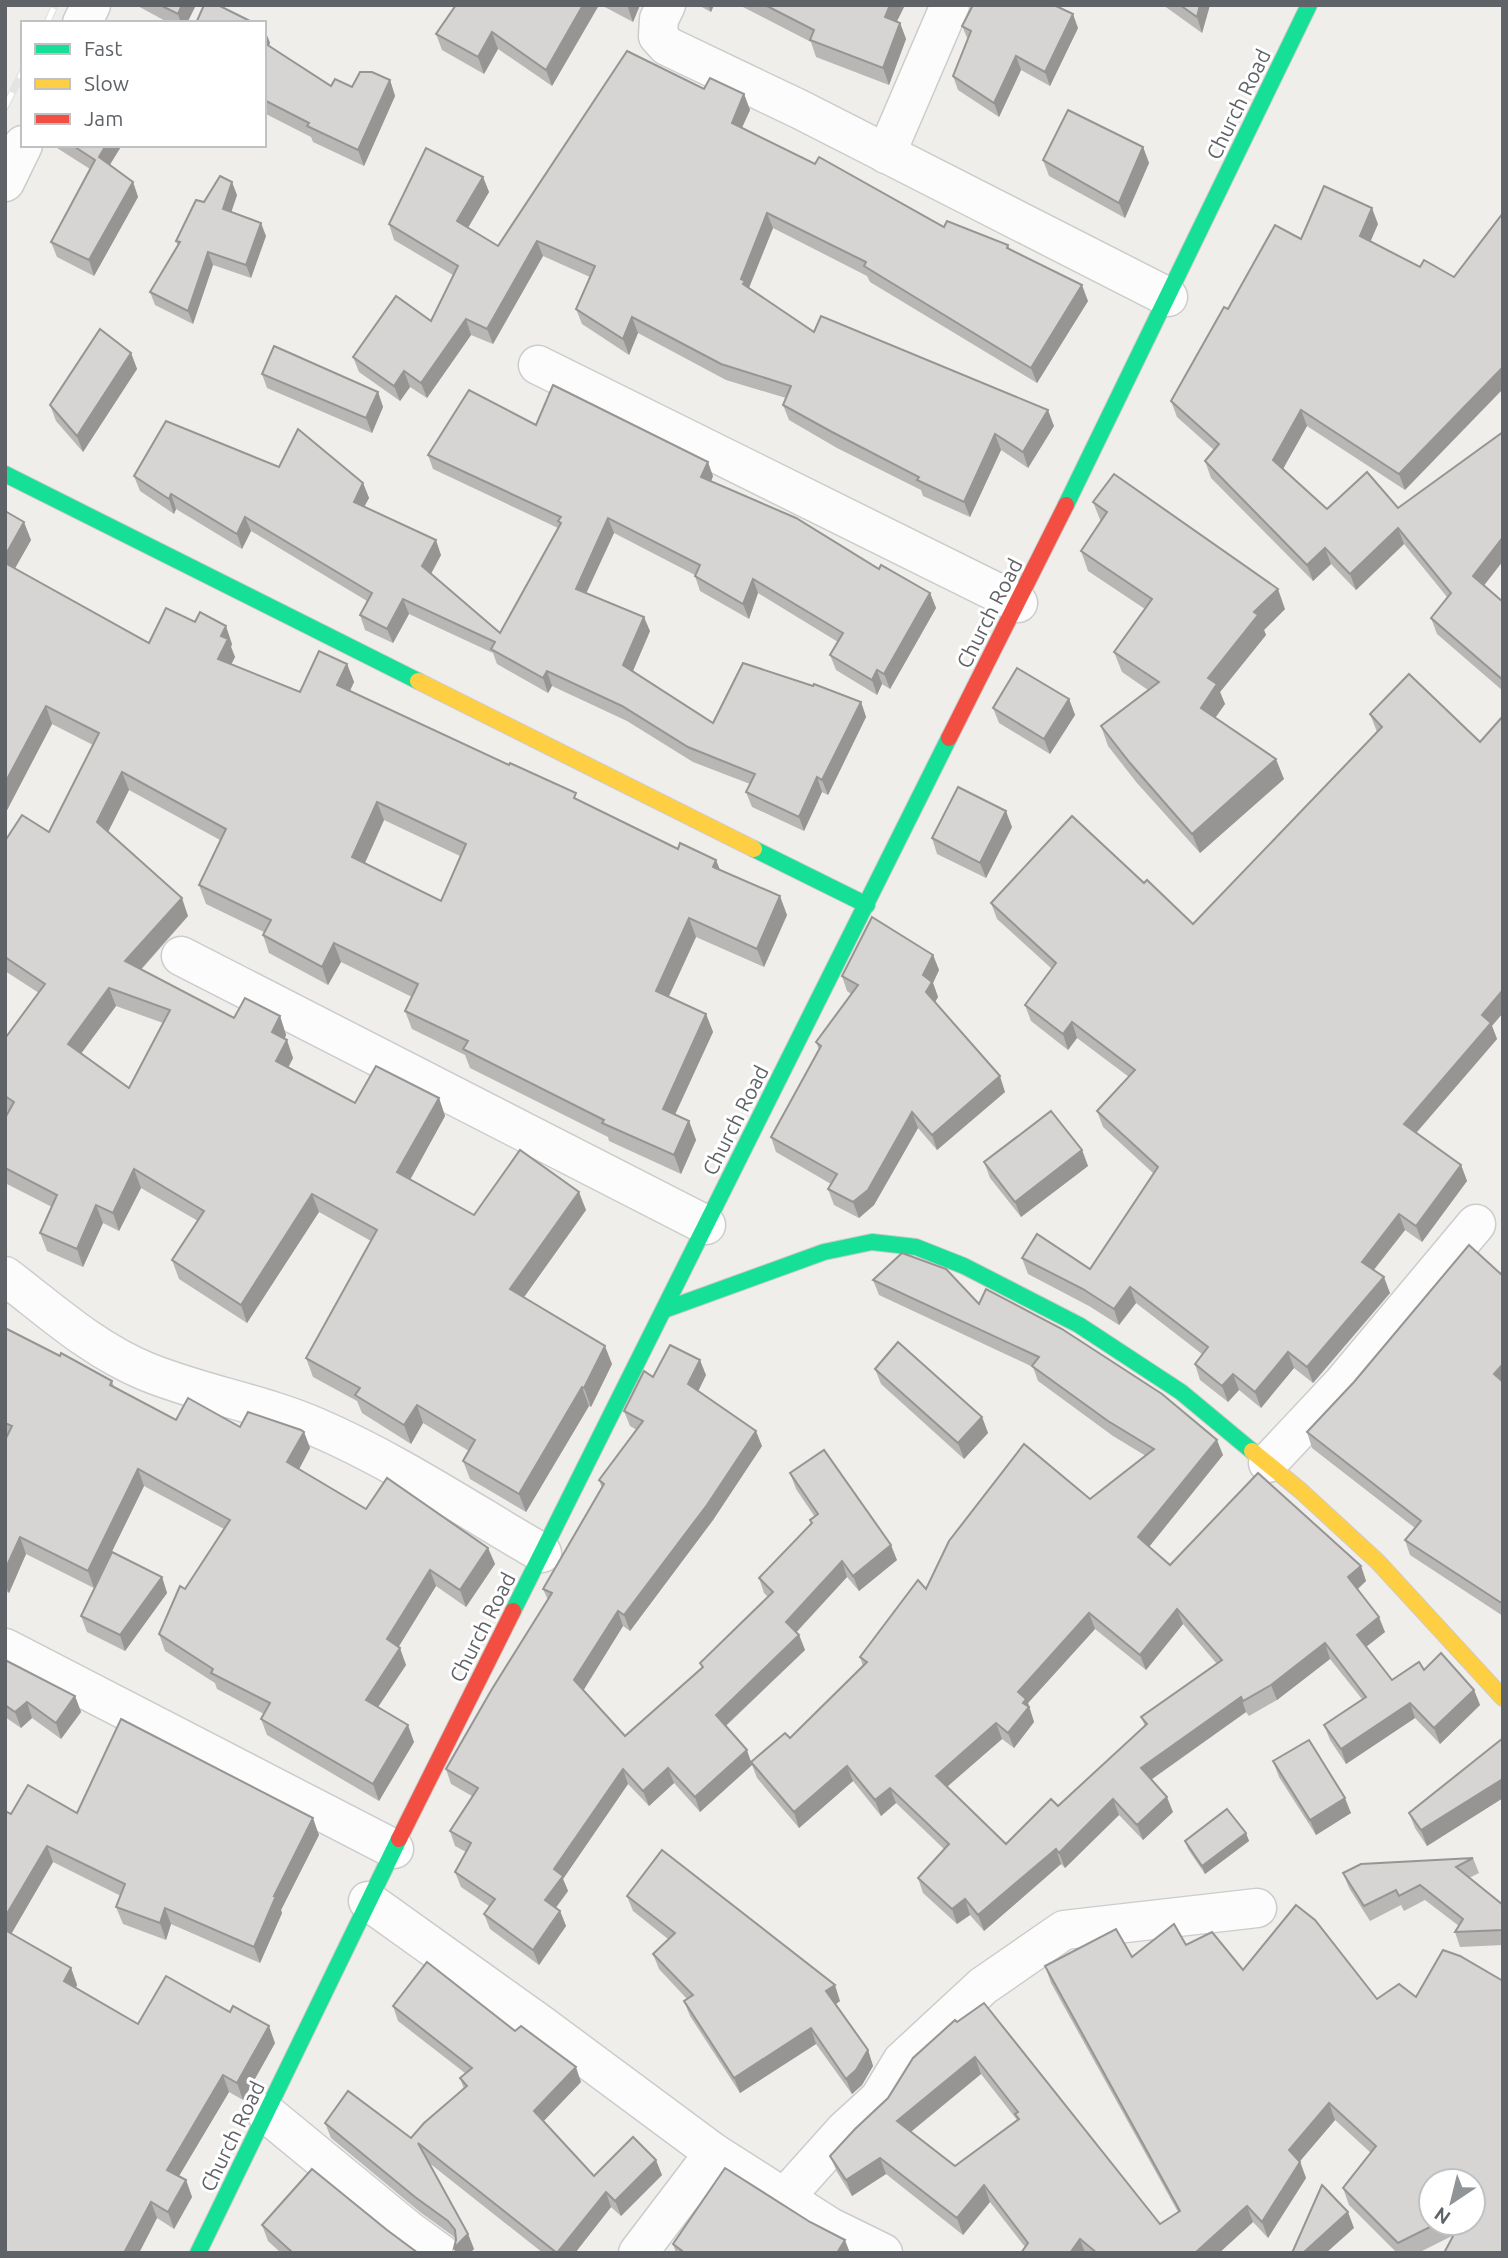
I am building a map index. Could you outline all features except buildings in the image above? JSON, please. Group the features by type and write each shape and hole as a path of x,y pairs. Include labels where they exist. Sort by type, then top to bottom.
{"street":[{"path":"83,21 91,5"},
{"path":"666,5 659,19 658,36 667,46 1168,297"},
{"path":"886,154 950,5"},
{"name":"Church Road","path":"198,2253 368,1901 1018,603 1309,5"},
{"path":"5,182 22,147"},
{"path":"538,365 1018,603"},
{"path":"5,474 867,905"},
{"path":"181,956 706,1225"},
{"path":"1268,1463 1343,1384 1476,1224"},
{"path":"664,1310 824,1252 873,1242 916,1247 964,1266 1079,1325 1181,1392 1268,1463 1378,1562 1503,1698"},
{"path":"5,1276 97,1347 144,1371 259,1406 362,1447 542,1553"},
{"path":"5,1648 394,1849"},
{"path":"368,1901 714,2153 830,2227 883,2253"},
{"path":"785,2197 845,2130 879,2099 902,2061 983,1986 1064,1930 1257,1908"},
{"path":"266,2113 440,2253"},
{"path":"638,2253 714,2153"}],"railway":[{"path":"48,21 55,5"},
{"path":"5,107 21,75"}],"traffic: fast":[{"path":"1066,505 1309,5"},
{"path":"5,474 418,681"},
{"path":"513,1611 949,738"},
{"path":"754,849 867,905"},
{"path":"664,1310 824,1252 872,1242 916,1247 964,1266 1079,1325 1181,1392 1252,1451"},
{"path":"198,2253 399,1839"}],"traffic: slow":[{"path":"418,681 754,849"},
{"path":"1252,1451 1301,1491 1378,1562 1503,1698"}],"traffic: jam":[{"path":"949,738 1066,505"},
{"path":"399,1839 513,1611"}]}
